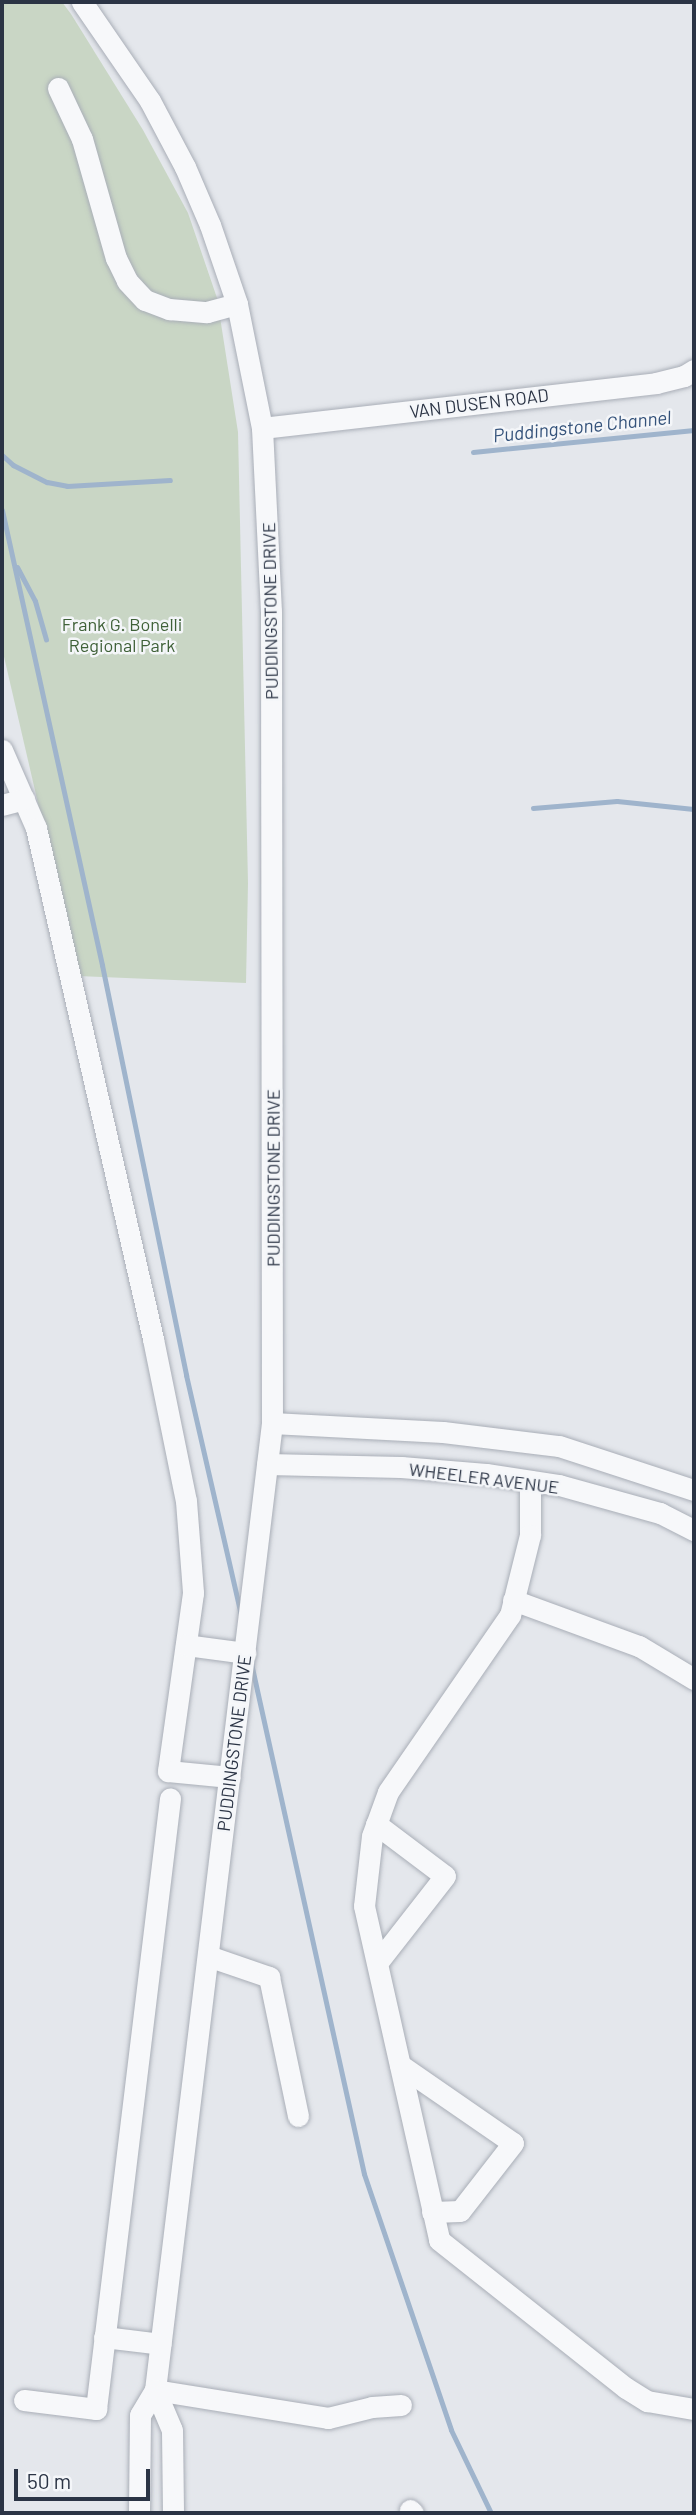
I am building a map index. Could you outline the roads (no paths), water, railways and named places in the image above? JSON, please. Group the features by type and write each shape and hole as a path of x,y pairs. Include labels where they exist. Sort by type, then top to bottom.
{"street":[{"name":"PUDDINGSTONE DRIVE","path":"82,2 150,101 185,167 210,225 237,304 262,428 269,529 272,1423 155,2390 140,2415 139,2513"},
{"path":"58,88 82,139 116,258 127,281 145,300 169,309 206,312 237,304"},
{"name":"VAN DUSEN ROAD","path":"262,428 656,383 684,376 694,370"},
{"path":"2,750 36,828 186,1501 192,1592 168,1771 230,1777"},
{"path":"2,805 24,799"},
{"path":"272,1423 443,1432 559,1446 694,1490"},
{"name":"WHEELER AVENUE","path":"267,1464 401,1467 559,1485 660,1513 694,1530"},
{"path":"530,1481 530,1535 510,1615 388,1792 372,1836 364,1906 439,2239 626,2389 647,2401 694,2409"},
{"path":"513,1600 639,1646 694,1679"},
{"path":"186,1645 245,1653"},
{"path":"24,2400 96,2409 170,1798"},
{"path":"376,1824 445,1876 377,1964"},
{"path":"208,1956 269,1977 298,2116"},
{"path":"400,2065 513,2143 460,2211 432,2212"},
{"path":"104,2337 161,2344"},
{"path":"155,2390 328,2418 372,2407 401,2405"},
{"path":"155,2390 172,2430 173,2513"}],"waterway":[{"name":"Puddingstone Channel","path":"473,452 694,430"},
{"name":"Puddingstone Channel","path":"2,455 13,465 47,482 67,486 170,480"},
{"path":"2,510 102,965 186,1375 241,1616"},
{"path":"17,567 35,601 46,639"},
{"path":"533,808 617,801 694,809"},
{"path":"251,1663 364,2174 451,2430 491,2513"}],"park label":[{"name":"Frank G. Bonelli Regional Park","path":"122,635"}]}
